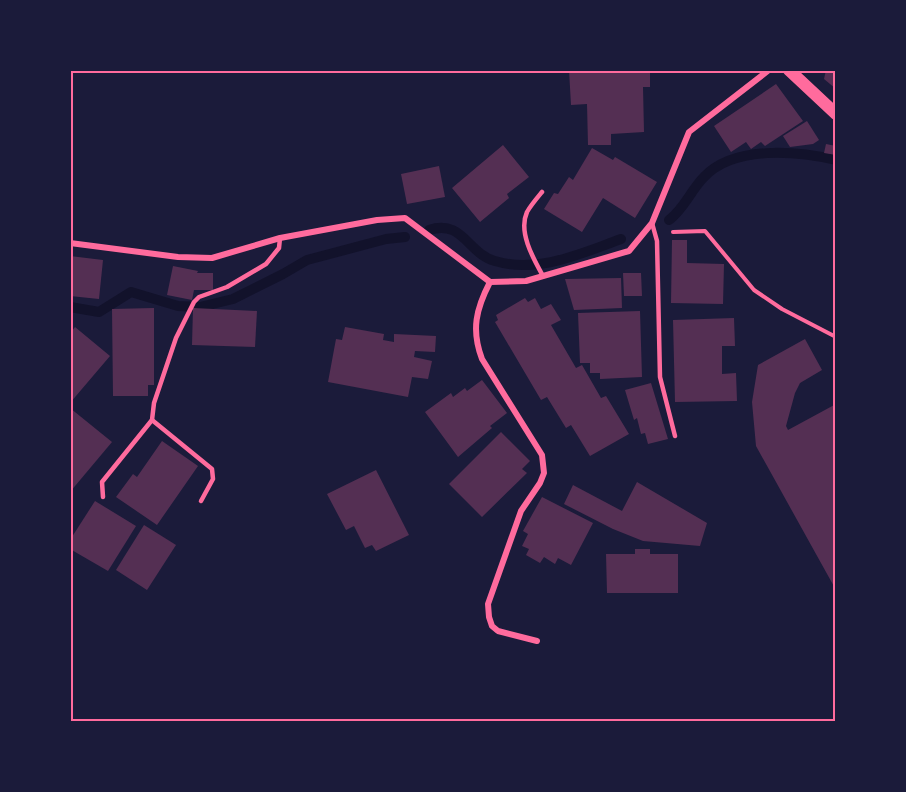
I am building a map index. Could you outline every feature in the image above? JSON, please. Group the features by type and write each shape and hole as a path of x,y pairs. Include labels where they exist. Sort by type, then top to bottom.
{"main road":[{"path":"789,70 836,114"}],"street":[{"path":"70,243 178,257 212,258 280,238 376,220 405,218 490,282 526,281 629,251 652,223 689,132 769,70"},
{"path":"490,282 480,302 475,320 478,348 482,359 542,455 544,473 540,483 520,511 490,596 489,617 492,626 498,631 537,641"}],"lane":[{"path":"542,192 528,210 524,224 531,254 543,276"},
{"path":"652,223 657,241 660,377 675,436"},
{"path":"103,497 102,482 153,420 154,403 176,338 194,302 199,297 227,287 266,264 279,248 280,238"},
{"path":"153,420 212,469 213,479 201,501"}],"path":[{"path":"654,232 705,231 754,291 782,309 836,337"}],"building":[{"path":"569,70 650,70 650,87 643,87 644,132 611,134 611,145 588,145 587,104 571,105"},
{"path":"826,70 836,70 836,89 824,79"},
{"path":"776,84 803,121 765,146 761,142 751,149 746,142 731,152 714,126"},
{"path":"807,121 819,140 813,144 790,147 783,136"},
{"path":"826,144 836,146 836,155 824,153"},
{"path":"503,145 529,177 507,194 509,198 480,222 452,188"},
{"path":"592,148 613,160 615,157 657,182 635,218 603,198 582,232 544,209 554,193 558,194 569,177 573,180"},
{"path":"439,166 445,197 407,204 401,174"},
{"path":"672,240 687,240 687,263 724,264 723,304 671,303"},
{"path":"70,256 103,260 99,299 70,296"},
{"path":"173,266 198,271 197,273 213,273 213,290 194,290 192,300 167,295"},
{"path":"623,273 641,273 642,296 624,296"},
{"path":"621,278 622,308 574,310 565,279"},
{"path":"525,298 528,302 535,298 541,309 551,304 561,320 551,325 576,368 582,365 601,398 606,396 629,434 590,456 571,425 566,428 547,397 541,400 495,322 498,320 496,315"},
{"path":"154,308 154,385 148,385 148,396 113,396 112,309"},
{"path":"193,308 257,311 255,347 192,345"},
{"path":"640,311 642,377 600,379 600,373 590,373 590,363 580,363 578,313"},
{"path":"734,318 735,346 722,346 722,374 736,373 737,401 675,402 673,320"},
{"path":"75,327 110,356 70,403 70,330 72,331"},
{"path":"345,327 384,334 383,340 394,342 394,334 436,336 435,352 415,351 414,357 432,361 428,379 412,377 408,397 328,382 336,339 342,340"},
{"path":"805,339 822,370 800,383 786,426 788,430 836,404 836,590 756,446 752,402 758,365"},
{"path":"482,380 507,413 458,457 425,412 451,393 453,397 465,388 467,391"},
{"path":"651,383 668,439 648,444 645,433 641,434 637,418 634,420 625,390"},
{"path":"70,408 112,442 70,492"},
{"path":"501,432 530,461 522,469 527,473 482,517 449,484"},
{"path":"162,441 198,466 157,525 116,497 133,474 137,477"},
{"path":"376,470 409,535 376,551 372,545 365,548 354,526 346,530 327,494"},
{"path":"637,482 707,523 700,546 643,541 613,529 564,504 573,485 622,511"},
{"path":"542,497 593,523 571,565 558,558 555,564 544,557 540,563 526,555 529,549 522,546 528,534 523,531"},
{"path":"95,501 136,526 108,571 70,549 70,540"},
{"path":"144,525 176,545 147,590 116,570"},
{"path":"635,549 650,549 650,554 678,554 678,593 607,593 606,554 635,554"}],"waterway":[{"path":"669,220 704,177 717,167 732,160 767,153 803,154 836,160"},
{"path":"429,230 450,229 486,257 495,261 527,265 575,256 621,239"},
{"path":"70,307 99,312 131,292 178,306 200,307 233,299 307,260 386,239 405,237"}]}
